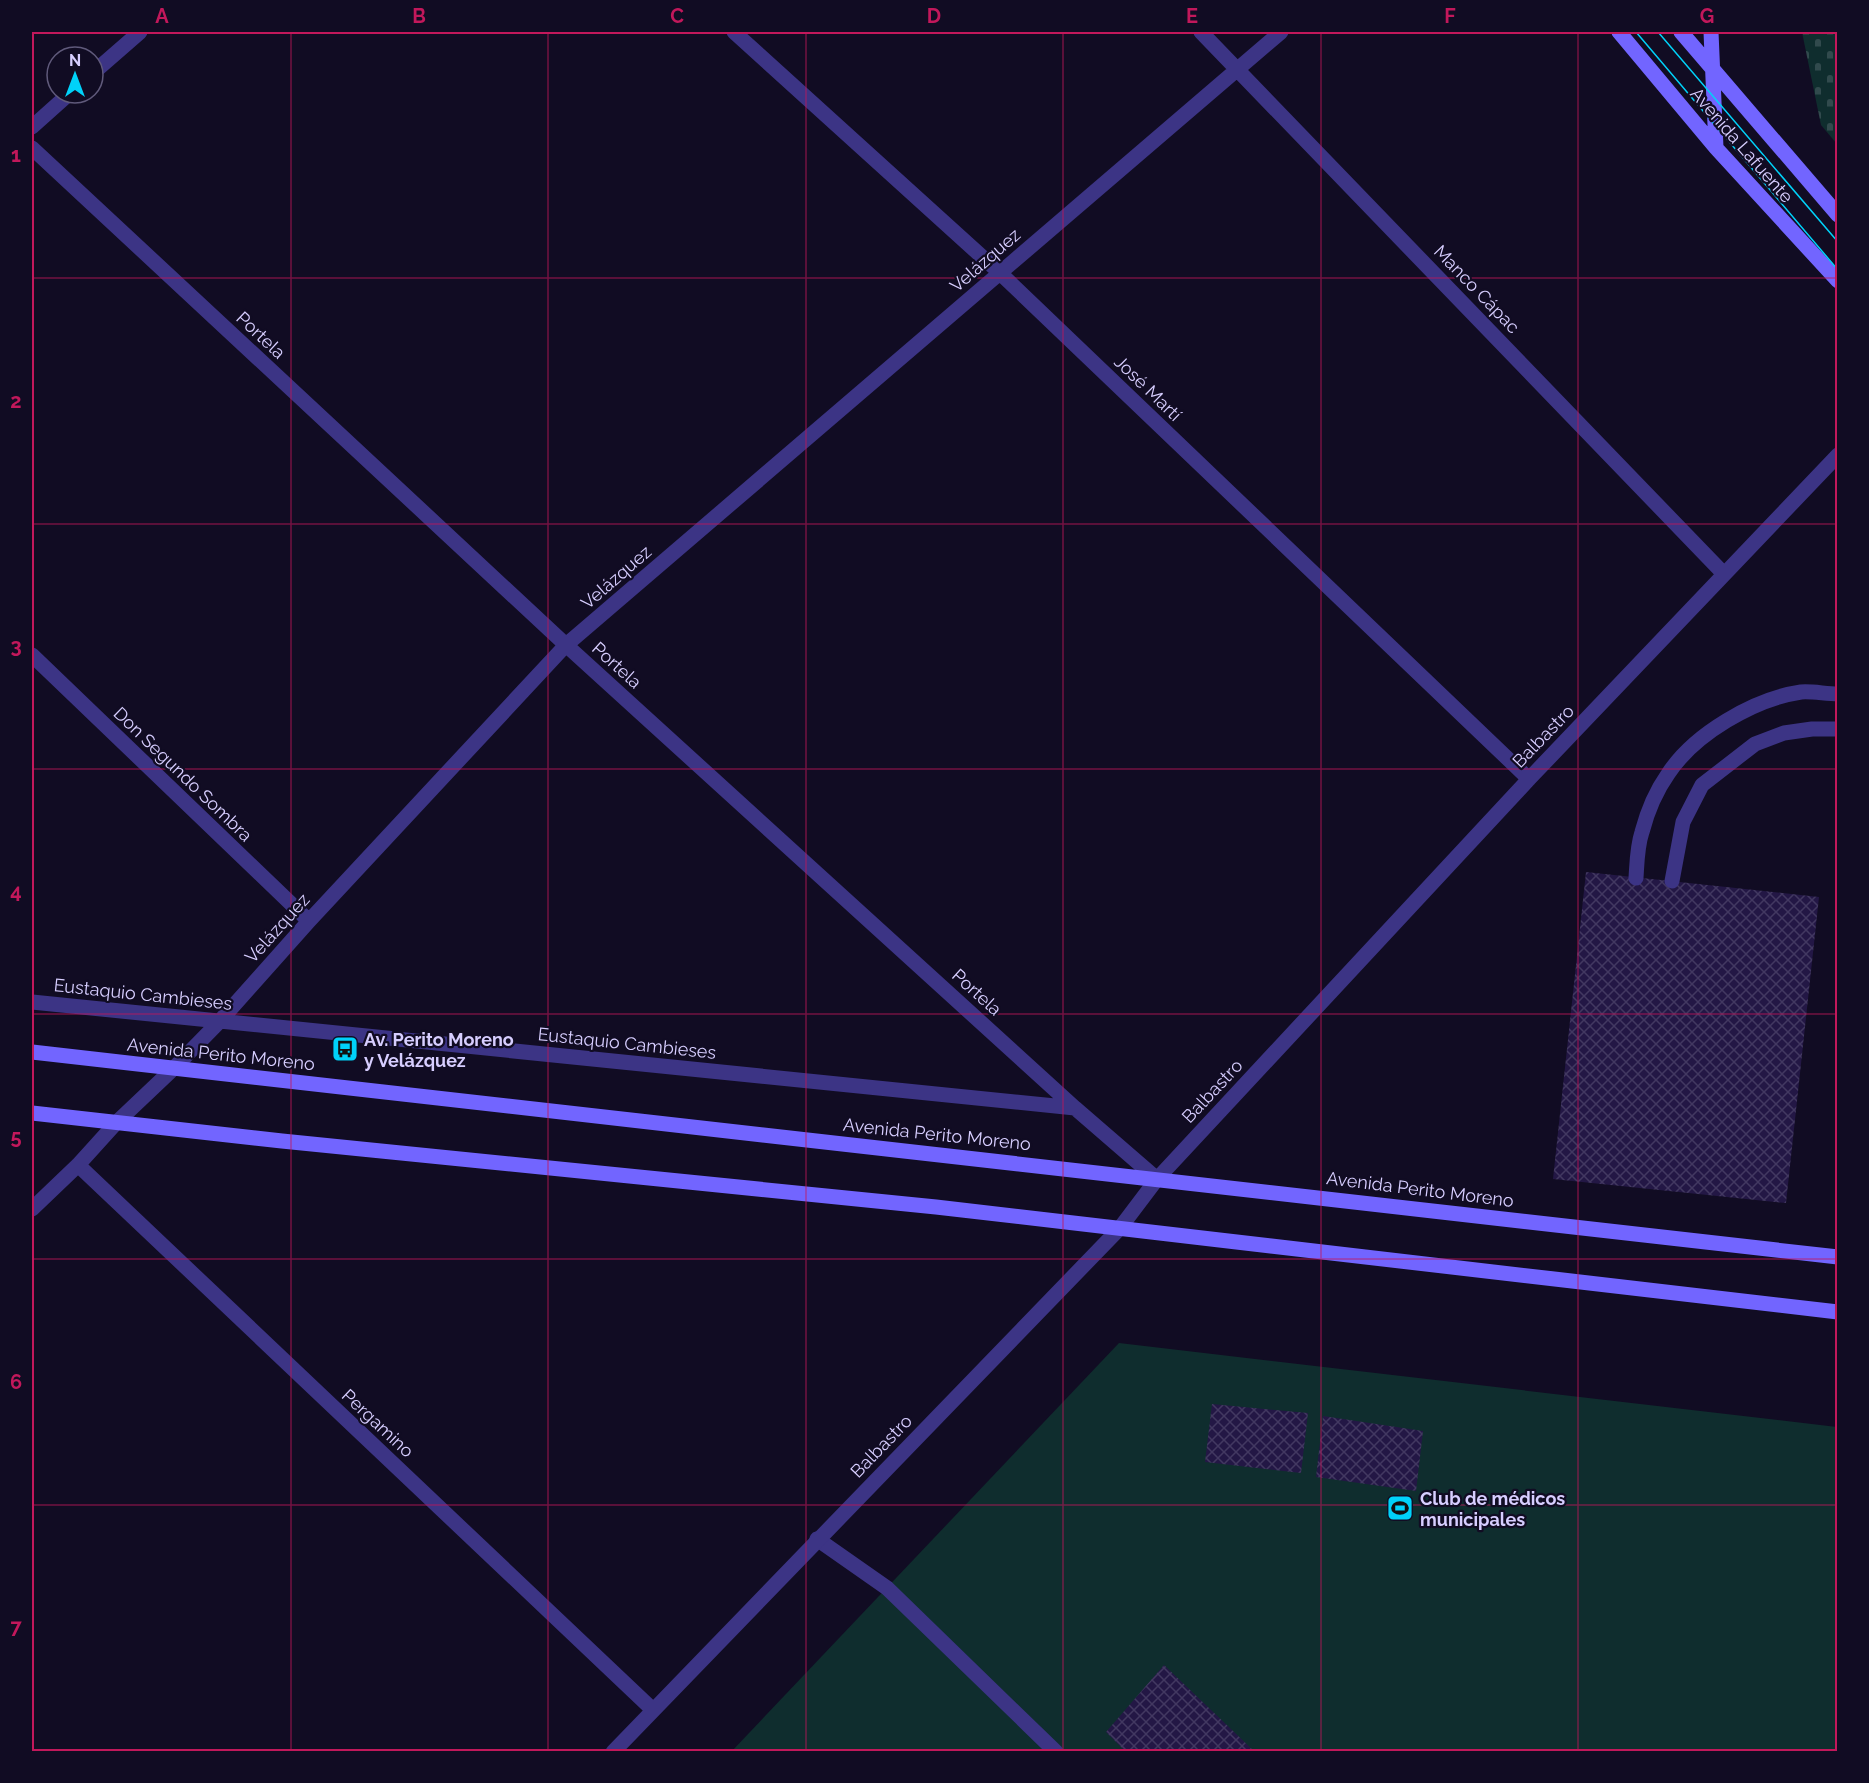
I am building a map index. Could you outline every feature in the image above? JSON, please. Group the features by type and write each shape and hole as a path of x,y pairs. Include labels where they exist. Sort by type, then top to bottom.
{"main road":[{"name":"Avenida Lafuente","path":"1619,32 1716,148 1838,281"},
{"name":"Avenida Lafuente","path":"1681,32 1838,215"},
{"path":"1711,32 1716,148"},
{"name":"Avenida Perito Moreno","path":"32,1052 1838,1257"},
{"path":"32,1113 936,1207 1838,1312"}],"street":[{"path":"105,63 140,32"},
{"name":"José Martí","path":"735,32 999,273 1529,779"},
{"name":"Manco Cápac","path":"1201,32 1724,574"},
{"name":"Velázquez","path":"32,1209 219,1022 309,921 566,645 1281,32"},
{"path":"32,127 57,105"},
{"name":"Portela","path":"32,148 566,645 1075,1108 1157,1179"},
{"name":"Balbastro","path":"613,1752 652,1709 1120,1228 1157,1179 1529,779 1838,455"},
{"name":"Don Segundo Sombra","path":"32,655 309,921"},
{"path":"1635,878 1641,834 1654,800 1668,773 1699,740 1735,714 1769,701 1802,692 1838,694"},
{"path":"1672,881 1683,822 1702,785 1755,744 1784,733 1812,729 1838,729"},
{"name":"Eustaquio Cambieses","path":"32,1002 1075,1108"},
{"name":"Pergamino","path":"78,1165 652,1709"},
{"path":"817,1539 887,1588 1056,1752"}],"green space":[{"path":"1802,32 1837,32 1837,144 1821,125"},
{"name":"Club de médicos municipales","path":"1119,1343 1837,1427 1837,1751 731,1752"}],"building":[{"path":"1586,872 1819,897 1786,1203 1553,1179"},
{"path":"1212,1404 1308,1413 1301,1473 1205,1462"},
{"path":"1323,1416 1423,1431 1416,1491 1316,1477"},
{"path":"1164,1665 1255,1752 1126,1752 1106,1732"}],"tram line":[{"path":"1636,32 1838,270"},
{"path":"1658,32 1838,242"}],"place":[{"name":"Av. Perito Moreno y Velázquez","path":"345,1049"},
{"name":"Club de médicos municipales","path":"1400,1508"}]}
